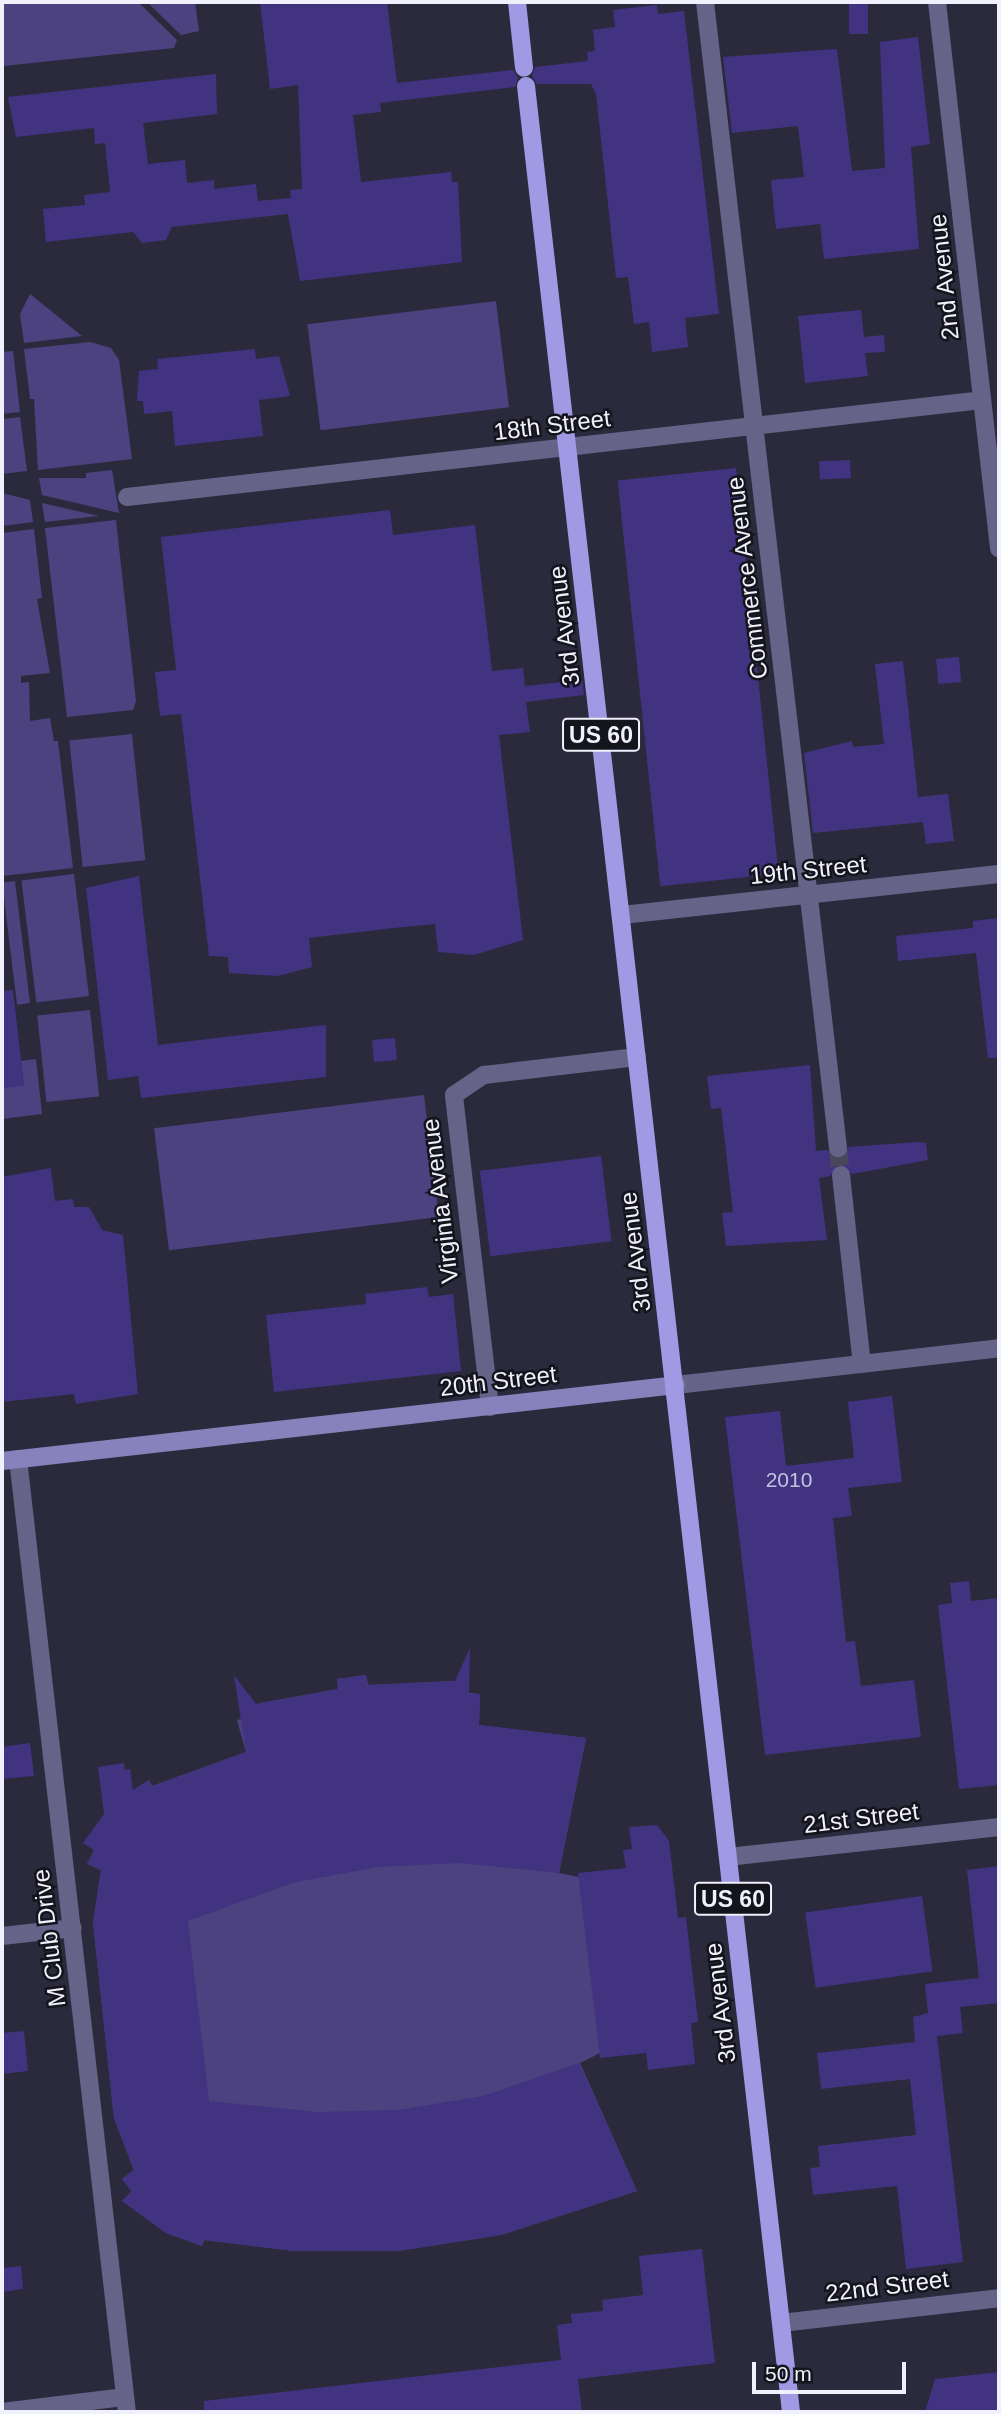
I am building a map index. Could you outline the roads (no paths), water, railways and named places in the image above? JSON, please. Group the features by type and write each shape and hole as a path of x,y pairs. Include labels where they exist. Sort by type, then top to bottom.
{"main road":[{"name":"3rd Avenue","path":"517,2 791,2412"},
{"name":"20th Street","path":"10,1460 676,1385"}],"street":[{"name":"Commerce Avenue","path":"705,2 838,1148"},
{"name":"2nd Avenue","path":"937,2 999,548"},
{"name":"18th Street","path":"127,497 982,400"},
{"name":"19th Street","path":"622,915 999,874"},
{"name":"Virginia Avenue","path":"490,1407 454,1096 484,1075 637,1056"},
{"path":"841,1175 862,1364"},
{"name":"20th Street","path":"676,1385 999,1348"},
{"name":"M Club Drive","path":"10,1460 73,1928 126,2404"},
{"name":"21st Street","path":"728,1857 999,1827"},
{"path":"2,1936 73,1928"},
{"name":"22nd Street","path":"781,2323 999,2298"},
{"path":"2,2412 126,2404"}],"tunnel":[{"path":"838,1148 841,1175"}]}
